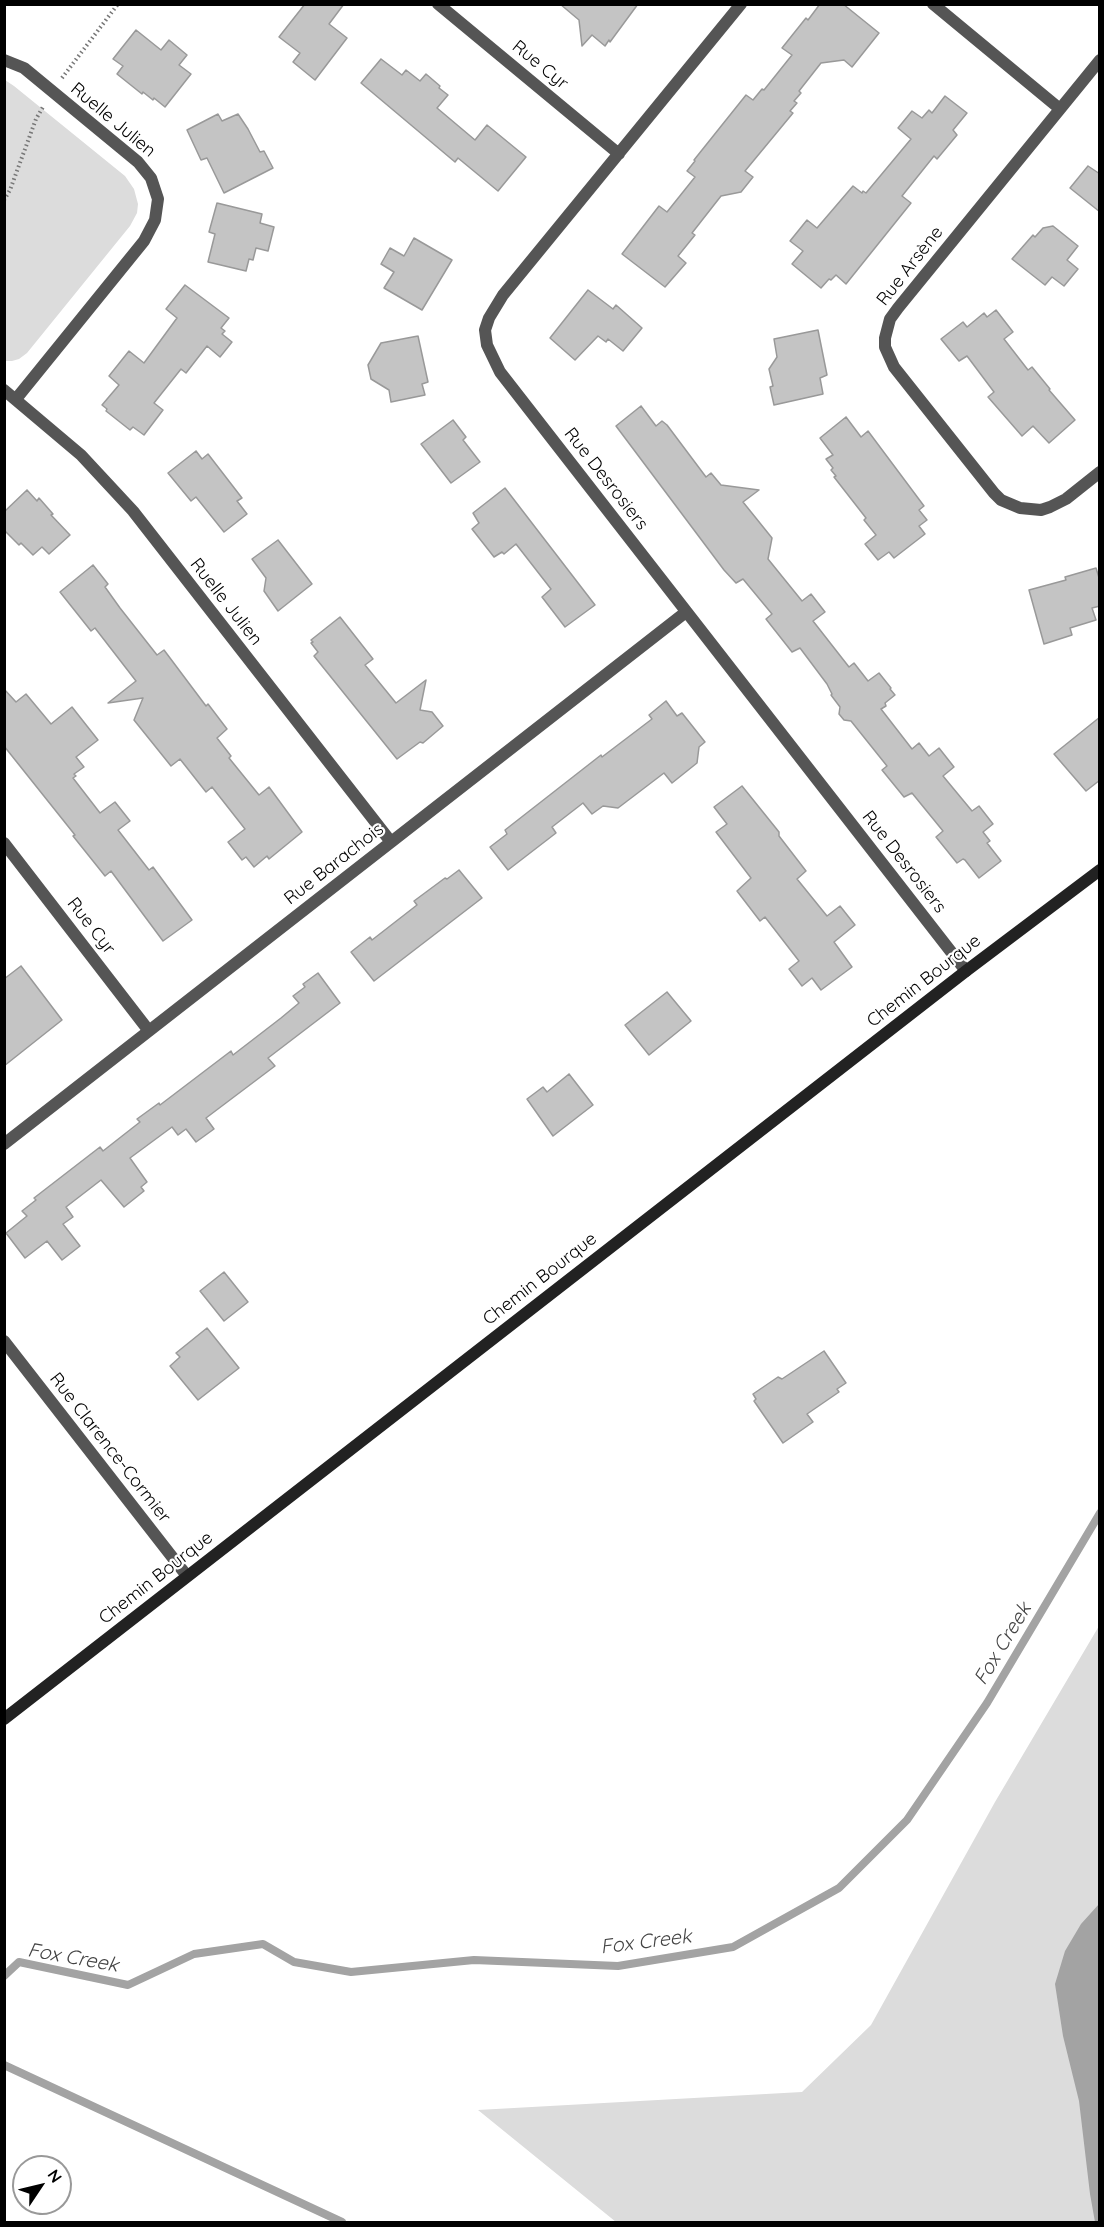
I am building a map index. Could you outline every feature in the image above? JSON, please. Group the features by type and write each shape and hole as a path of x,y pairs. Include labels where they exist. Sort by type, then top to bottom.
{"street":[{"name":"Rue Cyr","path":"438,4 619,154"},
{"name":"Rue Desrosiers","path":"741,4 503,295 489,318 485,338 489,353 500,372 966,971"},
{"path":"933,4 1060,109"},
{"name":"Ruelle Julien","path":"4,60 24,68 146,170 155,187 158,199 158,210 152,228 144,241 16,399"},
{"name":"Rue Arsène","path":"1100,60 898,308 886,329 885,347 894,368 1001,500 1020,508 1041,510 1066,499 1100,472"},
{"name":"Ruelle Julien","path":"4,390 81,455 133,511 391,842"},
{"name":"Rue Barachois","path":"4,1144 686,612"},
{"name":"Rue Cyr","path":"4,843 149,1031"},
{"name":"Chemin Bourque","path":"4,1719 966,971 1100,870"},
{"name":"Rue Clarence-Cormier","path":"4,1341 187,1576"}],"path":[{"path":"4,200 10,190 36,119 52,92 118,4"}],"shaded area":[{"path":"5,80 125,176 134,189 138,204 137,213 130,226 27,353 12,361 4,361"},
{"path":"1099,1626 1099,2222 616,2222 478,2110 802,2092 871,2025 995,1802"},
{"path":"1099,1904 1100,2222 1095,2222 1079,2101 1063,2036 1055,1984 1065,1951 1081,1924"}],"building":[{"path":"305,4 344,4 329,24 347,38 315,80 293,62 300,53 279,37"},
{"path":"560,4 638,4 605,46 592,35 582,46 579,20"},
{"path":"820,4 843,4 879,33 852,67 844,60 821,63 799,91 801,93 794,101 797,103 790,111 793,113 745,171 753,177 741,192 721,196 692,233 695,235 678,256 686,263 665,287 622,254 659,206 667,212 695,177 687,171 746,95 753,100 792,55 782,48"},
{"path":"136,30 161,50 169,40 187,55 179,65 191,74 165,107 154,98 153,100 143,92 142,94 117,74 123,66 113,59"},
{"path":"381,59 402,75 406,70 420,81 426,74 440,86 439,88 448,95 437,108 475,140 487,125 526,157 498,191 458,158 455,162 361,83"},
{"path":"945,96 967,113 953,130 957,135 937,159 934,156 902,196 911,203 846,284 836,275 821,288 792,264 803,251 790,241 807,220 817,228 853,186 862,193 863,191 866,193 911,139 898,128 912,111 922,118 929,110 932,113"},
{"path":"218,114 222,121 238,114 260,152 264,151 273,168 224,193 207,158 201,160 187,130"},
{"path":"1088,166 1100,174 1100,212 1070,188"},
{"path":"217,203 262,214 260,223 274,227 268,251 256,248 253,260 249,259 246,271 208,262 215,234 209,232"},
{"path":"1053,226 1078,246 1067,260 1078,269 1064,286 1052,277 1045,285 1012,259 1033,235 1035,237 1043,228"},
{"path":"414,238 452,260 422,310 384,288 394,272 381,264 390,248 404,256"},
{"path":"185,285 229,318 221,328 225,331 222,334 232,342 220,357 207,346 186,373 181,369 154,403 163,410 144,435 133,427 130,430 106,411 107,409 102,405 119,385 109,376 129,351 144,363 177,318 166,309"},
{"path":"588,290 613,309 616,305 642,328 623,351 608,339 606,342 598,336 575,360 550,338"},
{"path":"996,310 1013,332 1004,339 1028,370 1032,367 1075,420 1049,443 1033,426 1022,436 988,397 994,392 967,356 959,361 941,339 963,322 967,327 984,313 987,317"},
{"path":"818,330 827,375 820,378 823,394 774,405 769,369 777,357 774,339"},
{"path":"418,336 428,382 422,384 425,395 391,402 389,390 371,379 368,365 381,343"},
{"path":"641,406 656,426 662,421 667,425 706,477 711,473 721,485 759,490 743,502 772,538 768,559 802,601 811,594 825,612 813,621 849,667 854,663 868,681 879,673 891,688 895,695 881,709 912,749 919,743 929,756 939,748 954,767 943,776 972,811 979,806 993,824 983,832 990,841 987,843 1001,861 979,878 965,860 957,863 936,837 943,831 912,793 904,797 882,770 887,766 851,721 844,720 839,714 840,707 831,695 827,684 800,648 792,652 766,619 772,614 743,579 736,583 724,570 616,426"},
{"path":"846,417 861,437 868,431 924,506 919,510 927,520 919,526 925,534 894,558 889,552 878,560 865,544 876,535 864,520 866,518 834,477 836,476 831,470 833,468 826,459 833,455 820,438"},
{"path":"453,420 466,437 463,440 480,462 451,483 421,444"},
{"path":"196,451 202,459 208,454 242,498 237,501 247,514 224,532 196,497 191,501 168,473"},
{"path":"505,488 595,605 565,627 542,597 551,589 516,544 504,554 502,552 494,557 472,529 479,523 473,513"},
{"path":"27,490 37,501 39,498 70,535 49,554 42,547 33,555 4,530 4,512"},
{"path":"278,540 312,584 278,611 264,591 266,578 252,559"},
{"path":"93,565 108,584 105,587 157,655 164,650 206,706 208,704 227,729 217,738 231,756 229,758 259,795 269,787 302,832 269,859 267,856 254,867 246,857 242,860 228,842 245,829 212,787 206,792 180,759 171,766 134,720 143,698 108,703 136,681 95,628 91,631 60,592"},
{"path":"1096,568 1100,581 1100,606 1092,608 1096,620 1070,628 1072,635 1044,644 1029,590 1066,580 1065,577"},
{"path":"340,617 373,659 365,665 396,703 426,680 420,710 432,712 443,726 423,743 420,742 397,759 314,656 318,652 311,640"},
{"path":"4,689 16,702 26,694 51,724 72,707 98,740 76,757 84,767 74,774 76,776 73,778 100,813 115,802 130,821 118,830 149,870 153,867 192,920 163,941 111,871 105,876 4,746"},
{"path":"666,701 677,716 682,713 705,742 699,747 697,763 672,783 664,773 618,808 603,806 592,814 583,803 552,827 556,833 508,870 490,847 507,834 505,830 601,755 602,757 652,719 649,715"},
{"path":"1100,717 1100,780 1086,791 1054,754"},
{"path":"742,786 779,832 779,836 806,871 797,879 827,916 840,906 855,925 834,942 852,967 821,990 812,978 802,986 789,969 799,961 765,917 760,921 737,891 751,878 716,832 727,824 714,807"},
{"path":"459,870 482,898 374,981 351,952 370,937 372,940 417,905 414,901"},
{"path":"21,966 62,1020 4,1066 4,979"},
{"path":"318,973 340,1003 268,1058 275,1066 206,1118 214,1129 196,1142 186,1129 178,1135 172,1127 130,1158 147,1182 141,1187 144,1191 124,1207 101,1180 66,1207 73,1217 63,1224 80,1246 62,1260 47,1241 25,1258 6,1233 27,1216 22,1211 36,1200 34,1198 100,1147 103,1151 140,1122 137,1119 159,1103 160,1105 231,1051 233,1055 281,1018 299,1003 293,996 305,987 303,984"},
{"path":"667,992 691,1021 649,1055 625,1025"},
{"path":"569,1074 593,1105 553,1136 527,1099 543,1087 547,1092"},
{"path":"224,1272 248,1302 224,1321 200,1291"},
{"path":"207,1328 239,1368 198,1400 170,1366 180,1357 176,1353"},
{"path":"824,1351 846,1383 837,1389 839,1392 807,1414 813,1422 783,1443 754,1401 756,1399 753,1394 778,1377 782,1379"}],"waterway":[{"name":"Fox Creek","path":"4,1976 19,1962 128,1985 194,1954 263,1944 294,1962 351,1972 474,1960 618,1966 733,1947 839,1888 907,1820 987,1703 1100,1513"},
{"path":"4,2065 342,2222"}]}
